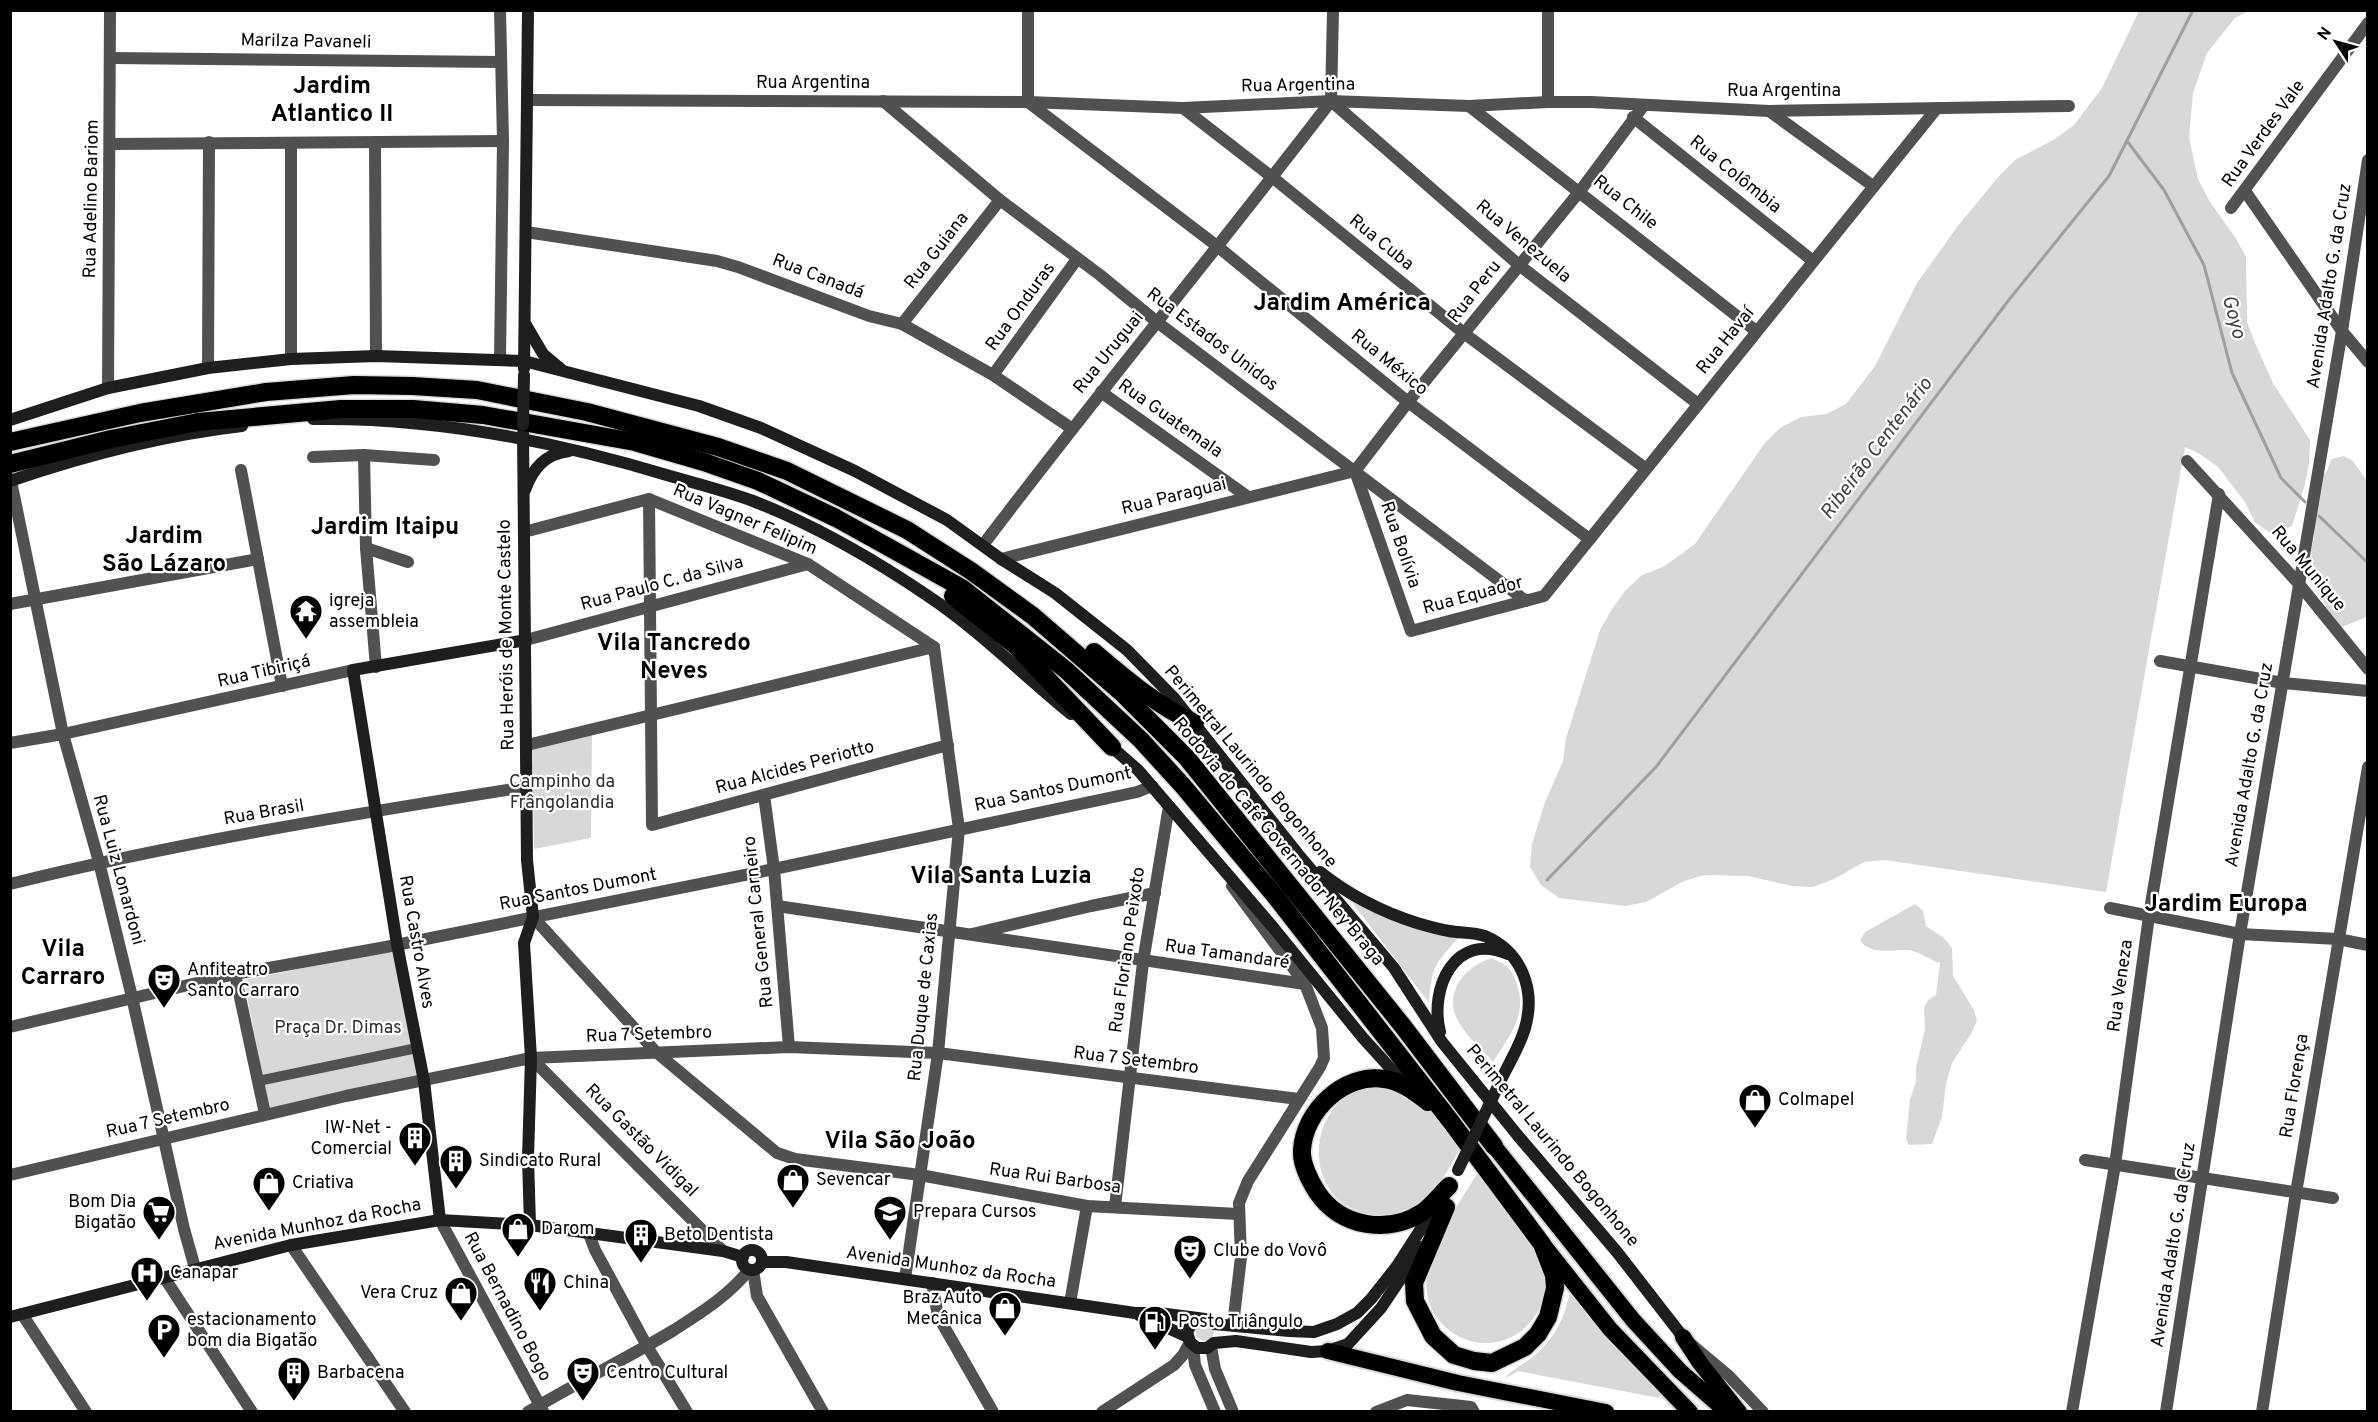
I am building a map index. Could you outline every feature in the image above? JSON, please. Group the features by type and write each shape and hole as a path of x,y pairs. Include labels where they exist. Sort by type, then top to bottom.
{"highway":[{"name":"Rodovia do Café Governador Ney Braga","path":"10,442 140,413 266,392 354,385 477,390 586,412 718,447 787,471 907,530 947,555 1033,616 1122,693 1186,758 1402,1025 1494,1146 1632,1320 1680,1371 1727,1412"},
{"name":"Rodovia do Café Governador Ney Braga","path":"10,464 111,439 209,421 341,409 414,409 483,415 635,442 758,481 836,518 962,588 1066,670 1141,740 1183,786 1276,897 1449,1119 1542,1244 1610,1329 1690,1412"},
{"path":"903,555 1016,646 1112,747"},
{"path":"947,555 983,573 1043,612 1140,690 1175,714 1195,723"},
{"path":"1449,1119 1410,1089 1397,1082 1372,1078 1359,1080 1328,1097 1313,1116 1302,1151 1310,1180 1325,1204 1349,1220 1368,1225 1404,1221 1424,1211 1453,1178"},
{"path":"1446,1207 1414,1283 1415,1301 1421,1317 1433,1336 1454,1355 1492,1363 1526,1347 1538,1334 1548,1317 1555,1288 1554,1275 1542,1244"},
{"path":"1683,1337 1739,1412"},
{"path":"1328,1351 1458,1383 1606,1412"}],"main road":[{"name":"Rua Heróis de Monte Castelo","path":"528,10 523,494 527,860 533,917 524,943 531,1058 528,1158 530,1225"},
{"path":"525,322 543,354 567,373"},
{"name":"Perimetral Laurindo Bogonhone","path":"10,420 108,388 208,368 291,358 376,356 524,361 699,406 761,428 866,476 947,520 1001,559 1055,592 1127,650 1174,698 1298,854 1394,968 1442,1042 1617,1252 1683,1337"},
{"path":"11,481 136,443 231,428 315,419 385,421 523,439 641,467 753,501 859,554 903,580 954,615 1138,770 1272,926 1363,1038 1410,1089"},
{"path":"523,494 534,470 548,456 568,451 585,452"},
{"name":"Rua Tibiriçá","path":"353,670 526,640"},
{"name":"Rua Castro Alves","path":"353,670 374,811 424,1081 440,1220"},
{"path":"1135,1312 1200,1319 1214,1324 1314,1332 1337,1324 1357,1313 1397,1266 1453,1178 1525,1029 1528,988 1522,968 1499,944 1484,936 1437,928 1379,908 1341,887 1298,854"},
{"path":"1442,1042 1436,1017 1436,1000 1442,981 1450,967 1464,955 1477,949 1500,951 1512,956"},
{"path":"1135,1312 1202,1349 1236,1341 1311,1352 1328,1351 1348,1344 1366,1327 1414,1259 1446,1207 1453,1178"},
{"name":"Avenida Munhoz da Rocha","path":"16,1315 291,1245 440,1220 530,1225 723,1251 743,1257"},
{"path":"750,1250 761,1255 755,1267 744,1266 743,1257 750,1250"},
{"name":"Avenida Munhoz da Rocha","path":"755,1267 786,1262 1135,1312"},
{"path":"1190,1342 1189,1327 1200,1319"},
{"path":"1213,1345 1217,1335 1214,1324"}],"street":[{"name":"Rua Adelino Bariom","path":"108,388 110,10"},
{"path":"500,10 503,141 500,359"},
{"path":"1028,10 1028,102"},
{"path":"1330,101 1333,10"},
{"path":"1548,10 1548,102"},
{"name":"Rua Verdes Vale","path":"2231,208 2367,23"},
{"name":"Marilza Pavaneli","path":"111,58 500,62"},
{"name":"Rua Argentina","path":"527,100 1028,102 1183,108 1330,101 1469,106 1548,102 1769,111 2069,106"},
{"name":"Rua Estados Unidos","path":"883,101 1000,200 1157,322 1526,601"},
{"name":"Rua Uruguai","path":"983,545 1071,428 1330,101"},
{"name":"Rua Venezuela","path":"1330,101 1520,265 1698,404"},
{"name":"Rua México","path":"1028,102 1217,246 1408,402 1588,538"},
{"name":"Rua Peru","path":"1355,471 1408,402 1580,191 1644,105"},
{"name":"Rua Chile","path":"1469,106 1756,331"},
{"name":"Rua Cuba","path":"1183,108 1272,177 1465,334 1645,468"},
{"name":"Rua Havaí","path":"1544,596 1588,538 1937,108"},
{"path":"1769,111 1873,186"},
{"name":"Rua Colômbia","path":"1633,117 1814,261"},
{"path":"111,144 503,141"},
{"path":"208,368 209,142"},
{"path":"375,143 376,356"},
{"path":"291,144 291,358"},
{"name":"Avenida Adalto G. da Cruz","path":"2166,1412 2204,1179 2240,934 2342,331 2367,160"},
{"path":"2245,191 2342,331 2367,362"},
{"name":"Rua Guiana","path":"902,324 1000,200"},
{"name":"Rua Canadá","path":"526,232 717,261 869,316 902,324 993,375 1071,428"},
{"name":"Rua Onduras","path":"993,375 1077,259"},
{"name":"Rua Guatemala","path":"1101,392 1248,496"},
{"path":"313,456 364,455 434,460"},
{"path":"364,455 366,548 375,667"},
{"name":"Rua Munique","path":"2187,461 2300,584 2367,669"},
{"path":"241,470 282,686"},
{"name":"Rua Paraguai","path":"1001,559 1355,471"},
{"name":"Rua Bolívia","path":"1355,471 1411,631"},
{"name":"Rua Luiz Lonardoni","path":"11,481 63,734 99,862 195,1268"},
{"name":"Rua Veneza","path":"2072,1412 2115,1165 2149,916 2219,494"},
{"path":"649,499 651,715"},
{"name":"Rua Vagner Felipim","path":"524,532 649,499 808,564 934,647"},
{"path":"366,548 408,562"},
{"path":"10,604 258,559"},
{"name":"Rua Paulo C. da Silva","path":"526,640 808,564"},
{"name":"Rua Equador","path":"1411,631 1544,596"},
{"path":"527,745 934,647"},
{"name":"Rua Duque de Caxias","path":"905,1279 938,1053 959,829 934,647"},
{"path":"2160,661 2283,682 2367,691"},
{"name":"Rua Tibiriçá","path":"10,743 63,734 353,670"},
{"name":"Rua Alcides Periotto","path":"651,715 652,825 948,745"},
{"name":"Rua Florença","path":"2262,1412 2367,767"},
{"name":"Rua Santos Dumont","path":"10,1027 235,974 774,869 1137,792 1152,786"},
{"name":"Rua Brasil","path":"10,884 99,862 374,811 526,787"},
{"name":"Rua General Carneiro","path":"764,795 774,869 789,1047"},
{"name":"Rua Floriano Peixoto","path":"1115,1207 1143,962 1170,806"},
{"path":"1198,841 1305,984 1322,1028 1324,1058 1248,1180 1239,1203 1241,1257 1233,1325"},
{"name":"Rua Tamandaré","path":"966,935 1155,893"},
{"name":"Rua Tamandaré","path":"777,906 1143,962 1305,984"},
{"path":"2110,908 2240,934 2338,939 2367,945"},
{"name":"Rua Rui Barbosa","path":"533,917 656,1052 777,1153 795,1159 920,1175 1087,1206 1238,1214"},
{"path":"235,974 265,1114"},
{"name":"Rua 7 Setembro","path":"10,1175 265,1114 531,1058 789,1047 938,1053 1298,1099"},
{"path":"258,1081 417,1048"},
{"name":"Rua Gastão Vidigal","path":"531,1058 723,1251"},
{"path":"2085,1160 2333,1198"},
{"path":"1070,1303 1087,1206"},
{"name":"Rua Bernadino Bogo","path":"440,1220 537,1409"},
{"path":"589,1234 595,1250 647,1346 687,1412"},
{"path":"291,1245 405,1412"},
{"path":"537,1409 710,1307 755,1267"},
{"path":"755,1267 756,1296 823,1412"},
{"path":"164,1277 252,1412"},
{"path":"932,1283 938,1316 993,1412"},
{"path":"16,1315 86,1412"},
{"name":"Perimetral Laurindo Bogonhone","path":"1683,1337 1729,1376 1763,1412"},
{"path":"1102,1412 1174,1365 1190,1342"},
{"path":"1190,1342 1195,1365 1215,1412"},
{"path":"1213,1345 1215,1369 1233,1412"},
{"path":"1376,1412 1407,1400 1472,1407 1474,1412"}],"green space":[{"path":"2139,11 2248,11 2235,18 2207,53 2193,93 2189,137 2198,179 2210,202 2246,257 2247,322 2255,343 2273,383 2310,440 2305,484 2292,526 2273,535 2255,522 2245,502 2218,467 2185,447 2106,892 1884,860 1864,862 1834,879 1813,887 1792,886 1748,876 1705,875 1684,881 1646,902 1625,906 1559,898 1541,885 1530,867 1532,844 1545,802 1563,761 1566,738 1600,630 1612,609 1625,591 1642,575 1663,567 1695,544 1764,444 1780,428 1801,417 1826,414 1846,404 1875,366 1917,283 1957,227 2015,160 2055,139 2074,125 2102,88"},
{"path":"2344,456 2353,461 2367,481 2367,617 2339,628 2332,620 2315,581 2311,550 2314,538 2316,486 2328,469 2331,459"},
{"name":"Campinho da Frângolandia","path":"592,733 591,838 534,849 532,748"},
{"path":"1348,897 1458,938 1436,967 1431,981 1429,1003"},
{"path":"1915,904 1923,911 1926,926 1945,939 1952,948 1953,976 1974,1010 1977,1021 1952,1063 1946,1084 1942,1117 1932,1144 1909,1145 1906,1139 1910,1099 1916,1082 1916,1068 1925,1029 1924,1007 1928,1000 1936,995 1940,963 1909,950 1876,950 1864,945 1860,940 1865,932"},
{"name":"Praça Dr. Dimas","path":"394,950 419,1078 269,1109 244,980"},
{"path":"1492,958 1509,969 1520,996 1515,1026 1493,1062 1462,1027 1453,1004 1457,986 1462,978 1475,966"},
{"path":"1388,1087 1411,1095 1462,1144 1446,1174 1425,1200 1398,1215 1381,1217 1353,1209 1333,1194 1323,1176 1319,1146 1328,1118 1347,1096 1364,1088"},
{"path":"1478,1172 1528,1237 1549,1277 1547,1290 1538,1311 1522,1330 1503,1341 1482,1343 1462,1338 1445,1327 1433,1310 1426,1289 1429,1264 1438,1240"},
{"path":"1570,1290 1664,1391 1659,1398 1518,1371 1504,1379 1550,1340 1565,1311"},
{"path":"1200,1322 1214,1329 1214,1334 1210,1339 1203,1341 1196,1336 1195,1329"}],"waterway":[{"name":"Ribeirão Centenário","path":"1547,880 1656,767 2008,301 2109,176 2193,10"},
{"name":"Goyo","path":"2127,141 2164,190 2204,265 2232,373 2281,478 2305,502"},
{"name":"Goyo","path":"2319,516 2368,563"}],"place":[{"name":"igreja assembleia","path":"306,640"},
{"name":"Anfiteatro Santo Carraro","path":"164,1009"},
{"name":"Colmapel","path":"1755,1129"},
{"name":"IW-Net - Comercial","path":"415,1167"},
{"name":"Sindicato Rural","path":"456,1190"},
{"name":"Sevencar","path":"793,1209"},
{"name":"Criativa","path":"269,1212"},
{"name":"Bom Dia Bigatão","path":"159,1241"},
{"name":"Prepara Cursos","path":"890,1241"},
{"name":"Darom","path":"518,1258"},
{"name":"Beto Dentista","path":"641,1264"},
{"name":"Clube do Vovô","path":"1190,1280"},
{"name":"Canapar","path":"147,1302"},
{"name":"China","path":"540,1312"},
{"name":"Vera Cruz","path":"461,1322"},
{"name":"Braz Auto Mecânica","path":"1005,1337"},
{"name":"Posto Triângulo","path":"1155,1351"},
{"name":"estacionamento bom dia Bigatão","path":"164,1359"},
{"name":"Barbacena","path":"294,1402"},
{"name":"Centro Cultural","path":"583,1402"}],"district":[{"name":"Jardim Atlantico II","path":"332,101"},
{"name":"Jardim América","path":"1342,304"},
{"name":"Jardim Itaipu","path":"385,528"},
{"name":"Jardim São Lázaro","path":"164,551"},
{"name":"Vila Tancredo Neves","path":"674,658"},
{"name":"Vila Santa Luzia","path":"1001,877"},
{"name":"Jardim Europa","path":"2226,905"},
{"name":"Vila Carraro","path":"63,964"},
{"name":"Vila São João","path":"900,1142"}]}
